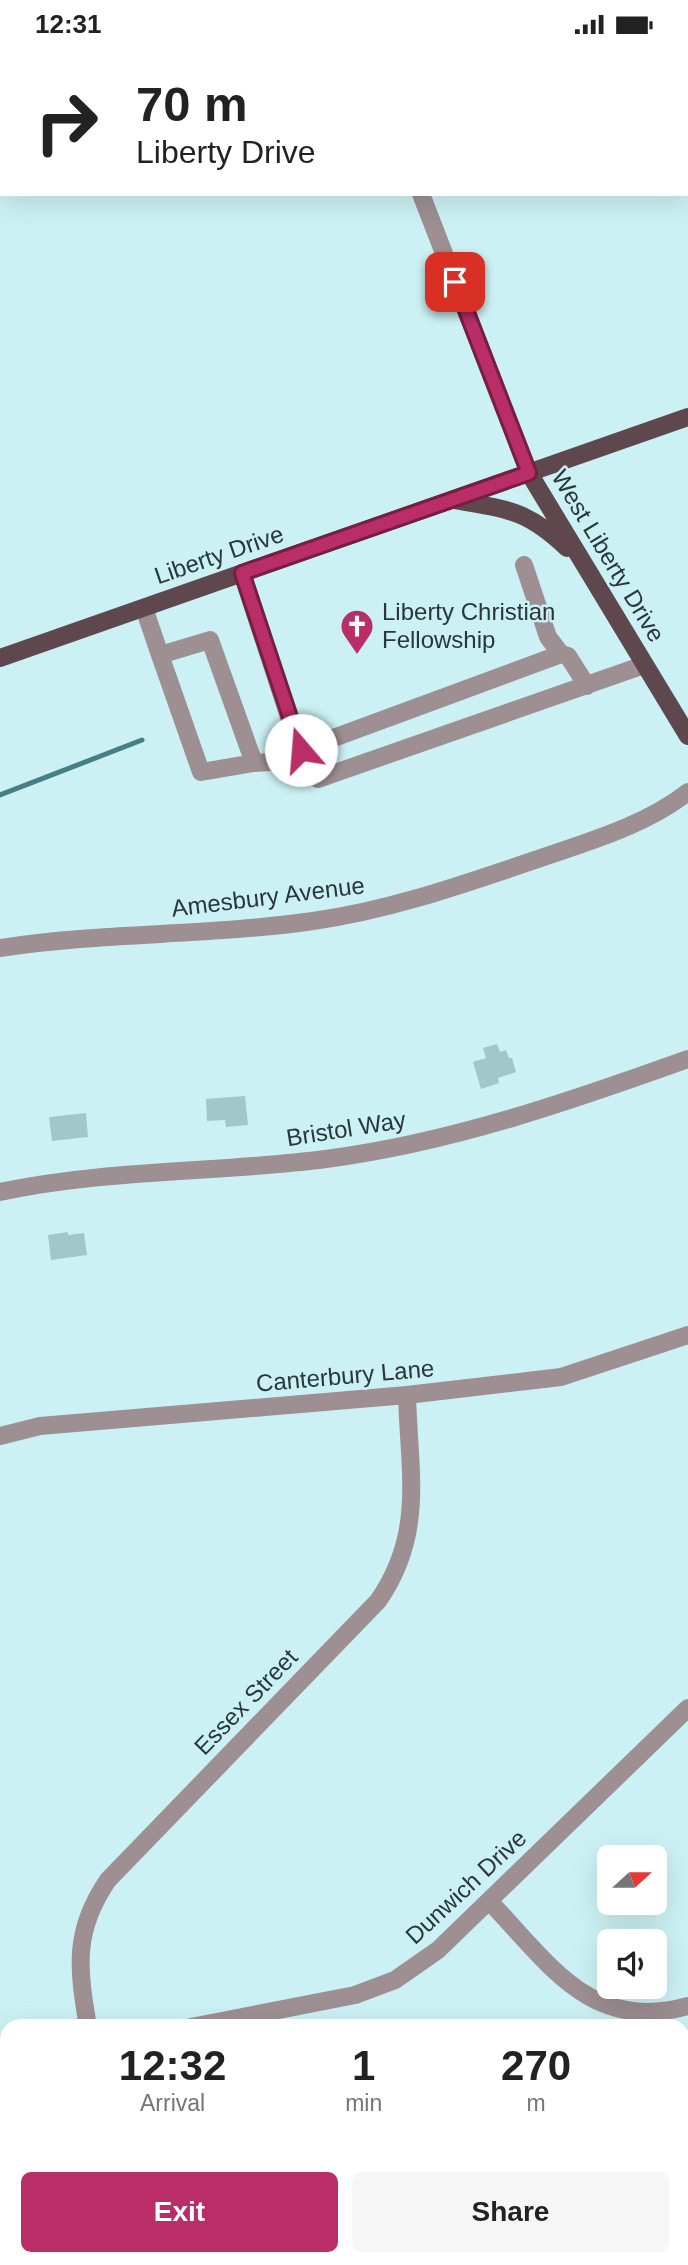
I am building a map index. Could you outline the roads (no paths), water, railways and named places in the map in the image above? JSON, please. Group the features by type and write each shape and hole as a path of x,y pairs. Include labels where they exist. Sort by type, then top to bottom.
{"main road":[{"name":"Liberty Drive","path":"0,657 688,418"},
{"name":"West Liberty Drive","path":"529,473 688,736"},
{"name":"Liberty Drive","path":"454,500 519,512 550,532 583,563"}],"street":[{"path":"422,196 529,473"},
{"path":"524,565 548,637 561,655"},
{"path":"242,573 302,755 310,775 317,779 645,665"},
{"path":"144,607 201,772 302,755 561,655 568,656 587,686"},
{"path":"160,655 210,639 254,763"},
{"name":"Amesbury Avenue","path":"0,948 255,927 369,911 425,897 608,835 646,818 688,792"},
{"name":"Bristol Way","path":"0,1192 84,1177 260,1166 394,1148 462,1133 688,1059"},
{"name":"Canterbury Lane","path":"0,1436 40,1426 407,1395 561,1377 688,1335"},
{"name":"Essex Street","path":"87,2019 79,1964 81,1942 86,1920 102,1889 378,1601 392,1581 402,1559 411,1510 407,1395"},
{"name":"Dunwich Drive","path":"229,2019 375,1988 413,1969 438,1950 688,1708"},
{"path":"489,1901 571,1987 589,1999 630,2012 652,2014 688,2007"}],"waterway":[{"path":"0,795 142,740"}],"place":[{"name":"Liberty Christian Fellowship","path":"357,656"}]}
